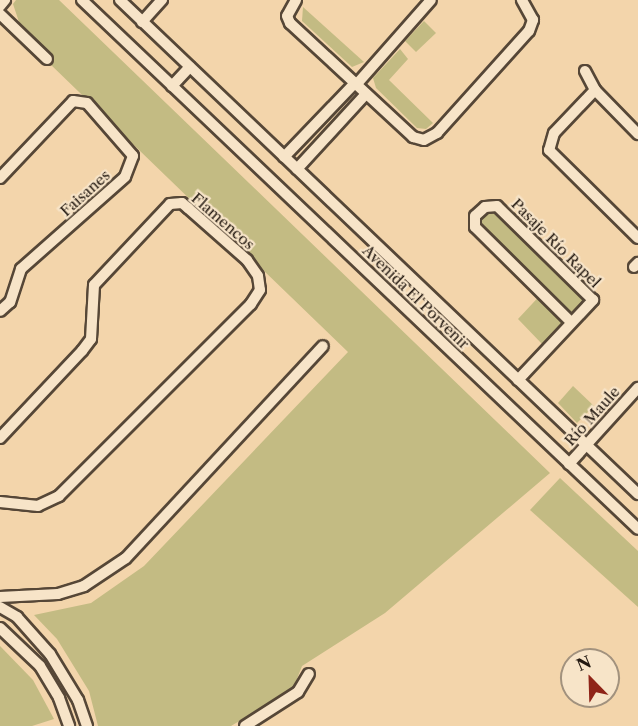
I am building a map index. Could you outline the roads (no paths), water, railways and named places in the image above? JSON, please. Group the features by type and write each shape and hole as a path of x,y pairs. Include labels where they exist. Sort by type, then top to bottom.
{"street":[{"path":"0,6 5,0"},
{"name":"Avenida El Porvenir","path":"82,0 638,530"},
{"path":"142,22 162,0"},
{"path":"284,158 356,84 431,0"},
{"path":"292,4 290,23 413,137 424,140 437,133 529,31 533,20 522,0"},
{"name":"Avenida El Porvenir","path":"125,2 142,22 638,494"},
{"path":"1,18 47,59"},
{"path":"172,86 190,67"},
{"path":"585,71 595,90 638,134"},
{"path":"595,90 554,133 549,150 638,238"},
{"path":"297,170 366,94"},
{"name":"Faisanes","path":"0,178 73,100 87,103 133,156 125,177 21,269 10,302 0,311"},
{"name":"Flamencos","path":"0,438 91,339 94,285 170,204 182,203 188,207 247,261 258,276 260,290 250,304 59,496 38,506 0,502"},
{"name":"Pasaje Río Rapel","path":"496,206 593,300 571,322 475,227 475,216 484,207 496,206"},
{"path":"518,380 571,322"},
{"path":"0,597 21,598 58,594 84,586 126,558 323,346"},
{"name":"Río Maule","path":"569,464 638,388"},
{"path":"13,615 13,605 21,598"},
{"path":"0,607 13,615 39,639 65,675 87,726"},
{"path":"0,628 39,666 59,698 69,726"},
{"path":"245,726 298,692 309,674"}]}
